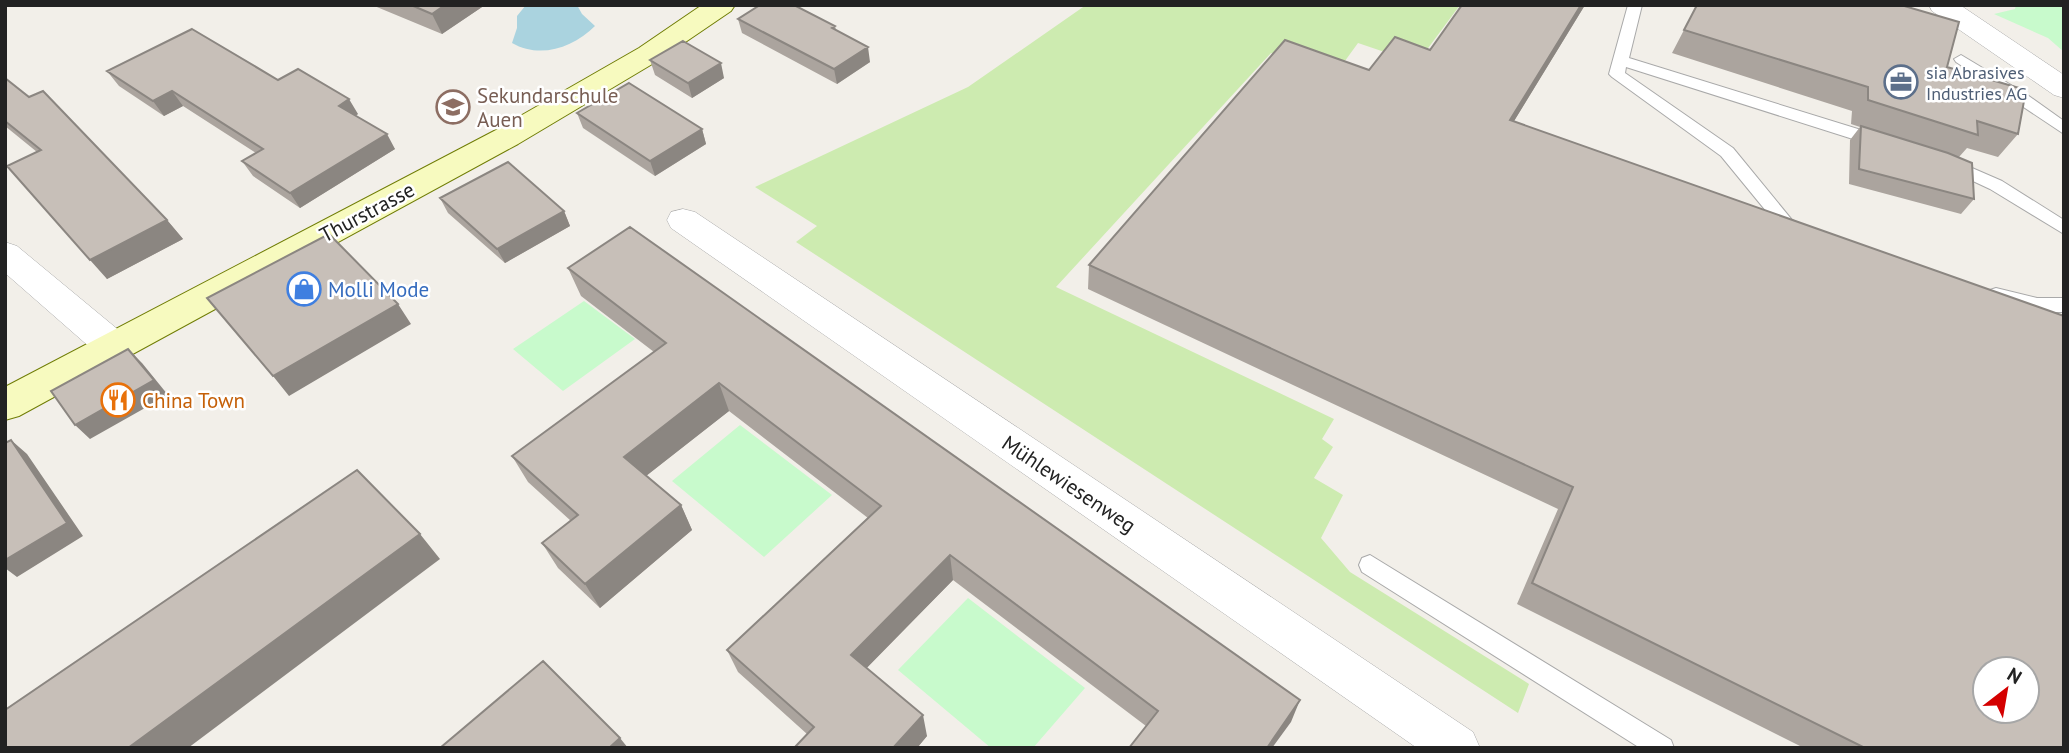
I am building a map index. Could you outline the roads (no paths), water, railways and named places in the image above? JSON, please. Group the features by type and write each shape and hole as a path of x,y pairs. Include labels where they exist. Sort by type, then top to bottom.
{"street":[{"name":"Thurstrasse","path":"5,405 507,137 649,54 721,5"},
{"path":"1942,5 2064,89"},
{"name":"Mühlewiesenweg","path":"683,220 1457,748"},
{"path":"5,254 114,347"}],"lane":[{"path":"1635,5 1617,74 1727,152 1786,224 1809,235"},
{"path":"1961,59 2021,97 2064,129"},
{"path":"1621,60 1896,146"},
{"path":"1931,157 1996,185 2064,228"},
{"path":"1984,292 2037,305 2064,305"},
{"path":"1370,565 1662,748"}],"water":[{"path":"526,5 577,5 595,26 577,40 556,49 523,48 512,43 517,28 517,16"}],"place":[{"name":"sia Abrasives Industries AG","path":"1901,82"},
{"name":"Sekundarschule Auen","path":"453,107"},
{"name":"Molli Mode","path":"304,289"},
{"name":"China Town","path":"118,400"}]}
